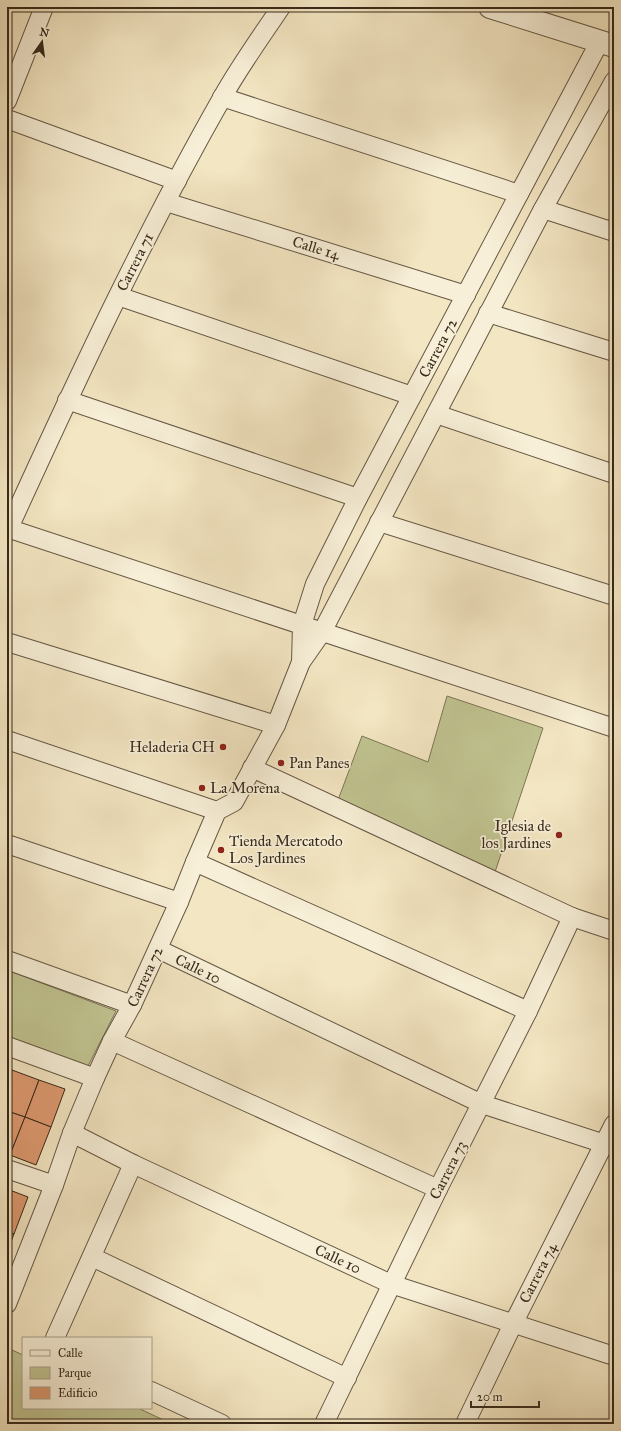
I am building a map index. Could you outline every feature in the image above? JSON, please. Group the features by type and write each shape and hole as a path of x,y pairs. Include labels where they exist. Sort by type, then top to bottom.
{"street":[{"path":"7,101 44,7"},
{"name":"Carrera 71","path":"8,528 67,400 177,181 222,97 281,7"},
{"path":"490,7 607,44"},
{"name":"Carrera 72","path":"301,662 302,625 315,584 358,498 519,194 607,44"},
{"name":"Carrera 72","path":"8,1298 54,1186 72,1133 95,1078 112,1041 132,1005 158,949 217,811 234,802 276,725 301,662 322,632 543,209 614,81"},
{"path":"222,97 519,194"},
{"path":"7,119 177,181"},
{"name":"Calle 14","path":"166,202 466,295"},
{"path":"543,209 614,232"},
{"path":"118,296 412,396"},
{"path":"488,313 614,352"},
{"path":"67,400 358,498"},
{"path":"436,414 614,474"},
{"path":"379,522 614,596"},
{"path":"8,528 614,728"},
{"path":"7,642 276,725"},
{"path":"7,740 217,811"},
{"path":"252,768 572,917 614,931"},
{"path":"7,844 179,902"},
{"path":"195,862 528,1011"},
{"name":"Carrera 73","path":"324,1424 391,1284 528,1011 572,917"},
{"name":"Calle 10","path":"158,949 482,1104 609,1145"},
{"path":"7,960 132,1005"},
{"path":"112,1041 438,1189"},
{"path":"7,1046 95,1078"},
{"name":"Carrera 74","path":"465,1424 513,1324 609,1145 614,1124"},
{"name":"Calle 10","path":"72,1133 133,1164 391,1284 614,1356"},
{"path":"55,1337 133,1164"},
{"path":"7,1169 54,1186"},
{"path":"92,1257 347,1378"},
{"path":"152,1391 222,1424"}],"green space":[{"path":"447,696 543,728 495,872 338,800 362,736 428,762"},
{"path":"7,970 116,1011 86,1070 7,1039"},
{"path":"12,1350 22,1355 22,1409 140,1409 172,1424 7,1424 7,1360"}],"building":[{"path":"7,1068 12,1070 7,1085"},
{"path":"12,1070 39,1080 25,1117 7,1111 7,1085"},
{"path":"39,1080 65,1089 51,1127 25,1117"},
{"path":"7,1111 25,1117 10,1155 7,1154"},
{"path":"25,1117 51,1127 36,1165 10,1155"},
{"path":"7,1189 28,1197 14,1234 7,1232"},
{"path":"7,1232 14,1234 7,1252"}],"place":[{"name":"Heladeria CH","path":"223,747"},
{"name":"Pan Panes","path":"281,763"},
{"name":"La Morena","path":"202,788"},
{"name":"Iglesia de los Jardines","path":"559,835"},
{"name":"Tienda Mercatodo Los Jardines","path":"221,850"}]}
